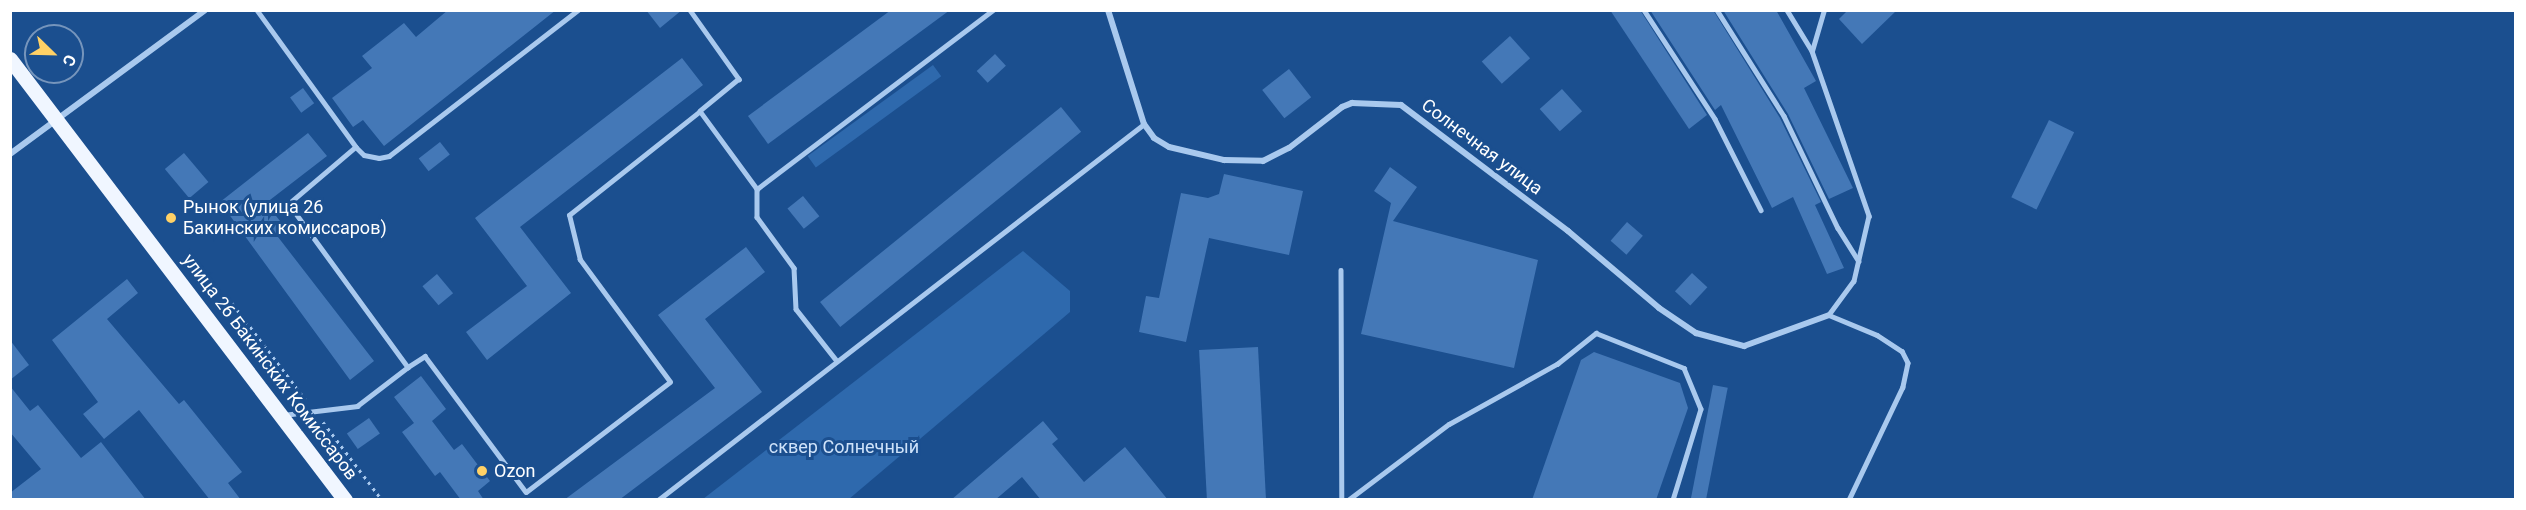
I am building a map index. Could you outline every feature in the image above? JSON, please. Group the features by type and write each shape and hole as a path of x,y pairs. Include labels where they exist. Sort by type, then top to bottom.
{"main road":[{"name":"улица 26 Бакинских Комиссаров","path":"10,59 345,500"}],"street":[{"path":"10,154 205,10"},
{"name":"Солнечная улица","path":"1108,10 1144,124 1154,138 1182,152 1263,161 1288,148 1342,107 1361,103 1401,105 1568,231 1659,308 1696,333 1744,346 1829,315"}],"lane":[{"path":"257,10 356,147 364,155 389,156 578,10"},
{"path":"282,415 357,406 425,356 526,492 670,382 580,260 569,215 739,80 690,10"},
{"path":"757,189 993,10"},
{"path":"1644,10 1715,119 1761,210"},
{"path":"1717,10 1784,116 1838,228 1860,262"},
{"path":"1787,10 1812,51 1869,216 1854,280 1829,315 1877,335 1902,351 1908,363 1903,387 1849,500"},
{"path":"1812,51 1824,10"},
{"path":"700,111 757,189 757,217 794,268 796,309 837,362"},
{"path":"657,500 1144,124"},
{"path":"356,147 289,204 408,367"},
{"path":"1341,270 1342,500"},
{"path":"1347,500 1449,424 1557,364 1596,333 1684,368 1701,409 1673,500"}],"green space":[{"path":"933,65 941,76 816,167 808,156"},
{"name":"сквер Солнечный","path":"1023,251 1070,291 1070,312 849,499 703,499"}],"building":[{"path":"448,10 556,10 384,146 363,120 353,127 332,98 372,68 362,56 404,23 416,37"},
{"path":"646,10 682,10 660,28"},
{"path":"891,10 950,10 768,144 748,116"},
{"path":"1610,10 1640,10 1707,115 1689,129"},
{"path":"1650,10 1713,10 1780,118 1821,202 1815,205 1844,268 1827,274 1793,197 1772,208 1721,105 1715,110"},
{"path":"1723,10 1776,10 1816,81 1804,88 1853,188 1829,199 1788,114"},
{"path":"1848,10 1897,10 1862,44 1839,19"},
{"path":"1510,36 1530,58 1502,84 1482,61"},
{"path":"995,54 1006,66 988,83 977,71"},
{"path":"682,58 703,85 520,227 571,293 487,360 466,332 527,286 475,218"},
{"path":"1289,69 1311,97 1284,118 1262,90"},
{"path":"303,88 314,103 301,113 290,97"},
{"path":"1562,89 1582,111 1560,131 1540,109"},
{"path":"1061,107 1081,132 840,327 820,302"},
{"path":"2049,120 2074,132 2036,210 2011,197"},
{"path":"308,133 327,156 266,203 287,230 278,237 374,361 350,380 220,202"},
{"path":"440,142 450,155 429,171 419,159"},
{"path":"184,153 208,182 189,198 165,169"},
{"path":"1390,167 1417,187 1393,221 1538,260 1514,368 1361,334 1391,203 1374,191"},
{"path":"1224,174 1303,191 1289,255 1209,238 1186,342 1139,332 1146,296 1159,298 1181,193 1208,198 1219,194"},
{"path":"803,196 819,216 804,229 787,209"},
{"path":"1627,222 1643,236 1626,255 1611,241"},
{"path":"746,247 765,272 705,319 762,392 619,500 564,500 715,388 658,315"},
{"path":"1692,273 1707,287 1690,306 1675,291"},
{"path":"437,274 453,293 439,305 422,286"},
{"path":"127,279 138,293 107,319 179,404 184,400 242,472 228,483 241,500 210,500 139,410 104,439 83,414 98,402 52,340"},
{"path":"10,340 29,365 10,380"},
{"path":"1258,347 1266,500 1207,500 1199,350"},
{"path":"1594,352 1680,383 1688,408 1656,500 1532,500 1581,360"},
{"path":"421,376 446,409 432,421 454,450 462,444 490,481 478,491 484,500 461,500 440,472 435,476 402,432 414,423 394,397"},
{"path":"1713,385 1728,388 1706,500 1691,500"},
{"path":"10,386 30,411 38,405 81,458 101,442 146,500 10,500 10,493 41,469 10,432"},
{"path":"369,418 380,434 358,449 347,433"},
{"path":"1043,421 1058,439 1052,444 1084,482 1125,447 1168,500 1041,500 1022,477 995,500 951,500"}],"place":[{"name":"Рынок (улица 26 Бакинских комиссаров)","path":"171,218"},
{"name":"Ozon","path":"482,471"}]}
